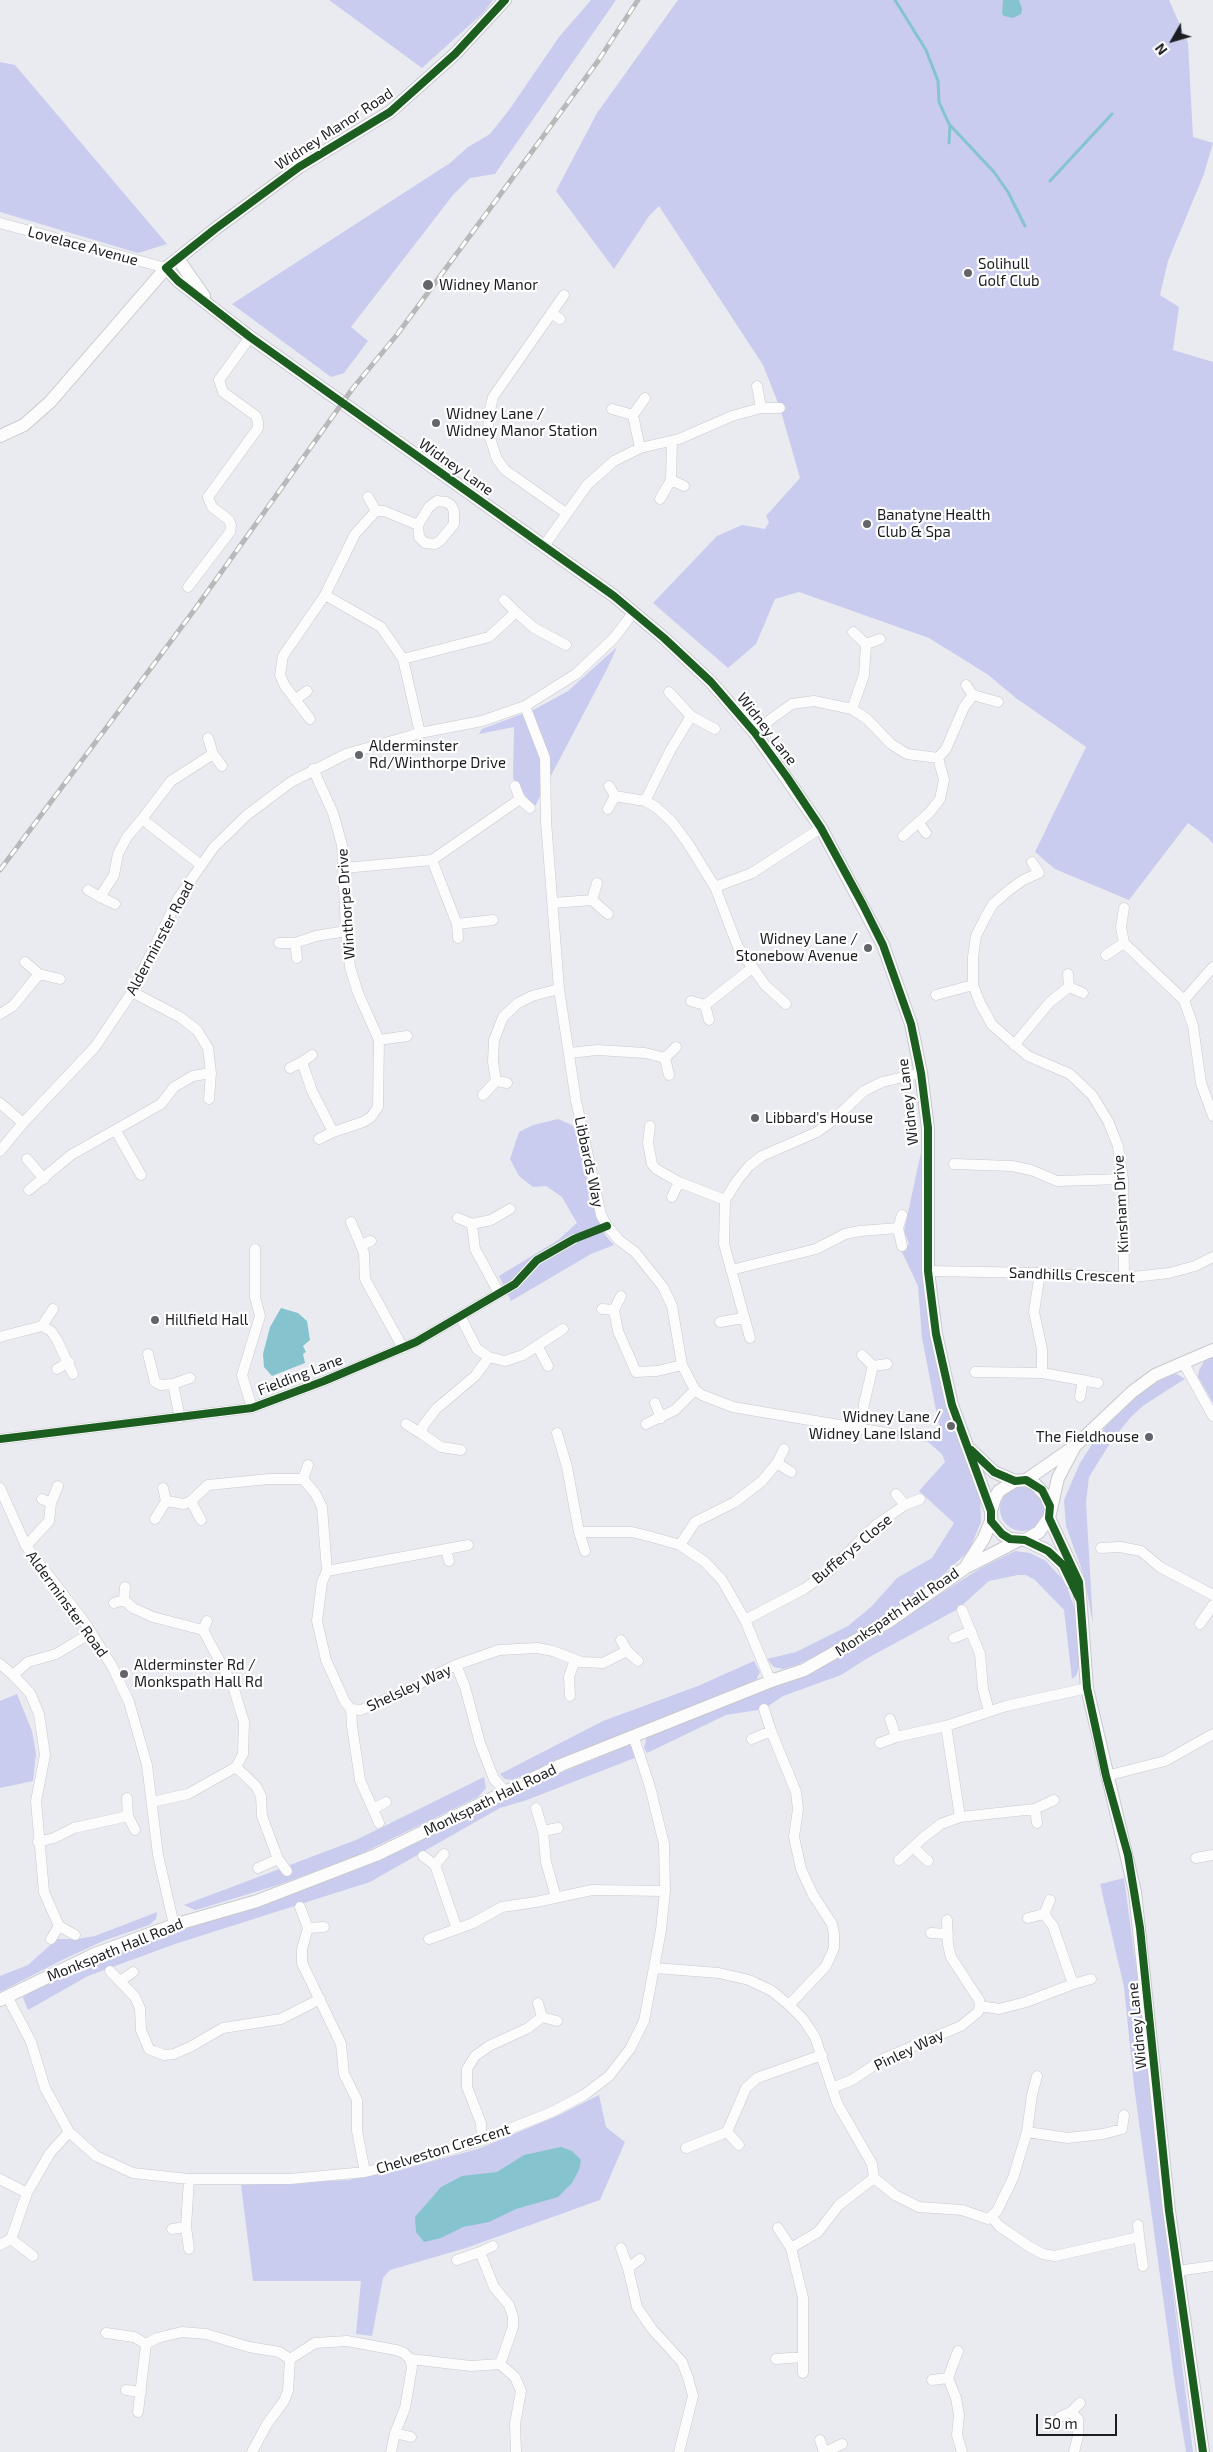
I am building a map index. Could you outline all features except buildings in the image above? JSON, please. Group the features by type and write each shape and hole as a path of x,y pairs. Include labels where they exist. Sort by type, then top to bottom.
{"street":[{"name":"Widney Manor Road","path":"0,436 24,425 50,402 166,268 215,228 299,167 390,112 455,54 505,0"},
{"name":"Lovelace Avenue","path":"0,223 166,268"},
{"name":"Widney Lane","path":"178,259 210,304"},
{"name":"Widney Lane","path":"166,268 178,281 250,337 614,596 664,638 711,682 755,734 821,828 883,945 911,1024 921,1073 928,1128 928,1271 941,1358 952,1405 968,1446 991,1516"},
{"path":"156,281 178,281"},
{"path":"564,295 493,398 489,414 488,432 497,459 505,470 566,513"},
{"path":"551,313 560,319"},
{"path":"188,587 230,532 229,520 212,507 208,497 258,428 256,416 223,392 219,386 222,374 250,337"},
{"path":"758,386 762,408"},
{"path":"640,448 634,415 645,398"},
{"path":"544,546 566,513 599,473 614,461 640,448 672,441 732,416 762,408 780,408"},
{"path":"612,409 634,415"},
{"path":"660,499 671,480 672,441"},
{"path":"671,480 684,486"},
{"path":"368,497 376,511"},
{"path":"442,500 451,505 454,511 454,524 440,541 435,544 425,543 419,537 418,525 429,507 437,501 442,500"},
{"path":"310,719 295,700 280,675 283,656 325,595 355,534 376,511 384,511 418,525"},
{"path":"325,595 381,626 403,659 420,733"},
{"path":"504,600 545,640 566,645"},
{"path":"403,659 489,637 516,612"},
{"name":"Alderminster Road","path":"0,1151 96,1047 132,992 179,897 214,847 247,814 270,796 313,769 346,754 420,733 482,721 525,706 576,674 614,638 633,613"},
{"path":"853,632 866,644"},
{"path":"866,644 880,639"},
{"path":"852,709 864,675 866,644"},
{"path":"966,685 973,695 998,702"},
{"path":"295,700 308,690"},
{"path":"669,692 692,716 715,729"},
{"path":"938,758 946,749 964,707 973,695"},
{"path":"755,734 770,719 792,704 814,701 852,709 867,719 891,744 907,754 938,758"},
{"name":"Libbards Way","path":"525,706 545,758 546,821 559,990 576,1101 601,1215 607,1226 619,1240 635,1252 664,1287 672,1306 682,1365 695,1390"},
{"path":"645,801 670,750 692,716"},
{"path":"208,738 213,754 222,766"},
{"path":"100,897 114,875 118,854 126,837 171,782 213,754"},
{"path":"903,836 919,823 940,799 944,780 938,758"},
{"name":"Winthorpe Drive","path":"313,769 333,814 342,845 346,931 350,966 358,993 379,1040 378,1106 371,1117 363,1122 319,1138"},
{"path":"515,786 520,800 530,808"},
{"path":"609,786 615,796 645,801 656,807 672,822 715,888 738,947 752,968 786,1004"},
{"path":"608,808 615,796"},
{"path":"344,868 432,860 520,800"},
{"path":"142,819 201,865"},
{"path":"919,823 926,833"},
{"path":"715,888 752,873 821,828"},
{"path":"432,860 457,924 458,938"},
{"path":"1032,862 1045,882"},
{"name":"Kinsham Drive","path":"1039,873 1023,880 1008,891 994,904 985,918 976,936 973,957 973,985 992,1025 1028,1056 1070,1074 1092,1095 1108,1121 1118,1146 1123,1179 1124,1278"},
{"path":"592,900 597,883"},
{"path":"88,890 115,904"},
{"path":"553,903 592,900 608,914"},
{"path":"1124,908 1121,927 1124,943 1184,1000 1193,1026 1201,1083 1213,1116"},
{"path":"457,924 493,920"},
{"path":"279,943 295,943 316,936 346,931"},
{"path":"295,943 297,958"},
{"path":"1106,955 1124,943"},
{"path":"26,962 39,974 60,979"},
{"path":"1184,1000 1213,967"},
{"path":"704,1005 752,968"},
{"path":"0,1014 13,1006 39,974"},
{"path":"1068,974 1069,987"},
{"path":"936,995 973,985"},
{"path":"1069,987 1083,993"},
{"path":"1014,1045 1050,1002 1069,987"},
{"path":"483,1095 502,1082 493,1062 494,1040 503,1017 518,1003 532,996 559,990"},
{"path":"132,992 180,1017 197,1030 208,1048 211,1073 209,1099"},
{"path":"690,1001 704,1005"},
{"path":"704,1005 709,1020"},
{"path":"379,1040 407,1036"},
{"path":"665,1058 676,1047"},
{"path":"569,1053 626,1050 665,1058"},
{"path":"290,1068 312,1055"},
{"path":"665,1058 669,1075"},
{"path":"302,1062 316,1099 333,1132"},
{"path":"29,1190 72,1155 161,1104 174,1087 193,1076 211,1073"},
{"path":"750,1338 724,1244 725,1200 749,1166 762,1156 817,1132 831,1122 864,1091 882,1082 921,1073"},
{"path":"0,1103 24,1123"},
{"path":"650,1126 648,1143 652,1164 664,1175 725,1200"},
{"path":"116,1131 141,1175"},
{"path":"27,1159 44,1179"},
{"path":"954,1164 1012,1166 1031,1170 1058,1181 1123,1179"},
{"path":"672,1197 679,1182"},
{"path":"458,1218 472,1224 491,1220 510,1209"},
{"path":"902,1215 898,1228 902,1246"},
{"path":"351,1222 366,1243 365,1280 403,1348"},
{"path":"472,1224 474,1250 499,1293"},
{"path":"731,1270 816,1249 846,1234 898,1228"},
{"name":"Fielding Lane","path":"0,1439 252,1408 403,1348 515,1284 537,1260 574,1239"},
{"path":"252,1408 242,1375 260,1316 255,1297 255,1249"},
{"name":"Sandhills Crescent","path":"928,1271 1040,1273 1124,1278 1169,1273 1195,1266 1213,1257"},
{"path":"1040,1273 1034,1312 1042,1349 1042,1373"},
{"path":"621,1296 614,1310 618,1331 636,1372 657,1371 682,1365"},
{"path":"0,1338 42,1326 53,1309"},
{"path":"602,1309 614,1310"},
{"path":"460,1316 477,1349 489,1357 505,1360 538,1347 563,1329"},
{"path":"720,1322 743,1318"},
{"path":"42,1326 51,1331 69,1362 73,1374"},
{"path":"538,1347 548,1366"},
{"path":"1075,1446 1058,1478 1050,1512 1039,1532 1022,1540 1002,1534 991,1516 999,1491 1021,1481 1075,1446 1132,1392 1156,1375 1213,1350"},
{"path":"148,1354 155,1382 161,1385 173,1384 190,1378"},
{"path":"862,1354 873,1366"},
{"path":"422,1434 423,1426 436,1409 475,1376 489,1357"},
{"path":"57,1369 69,1362"},
{"path":"1183,1362 1213,1416"},
{"path":"873,1366 887,1364"},
{"path":"861,1428 864,1404 873,1366"},
{"path":"975,1372 1042,1373 1098,1383"},
{"path":"1080,1397 1083,1380"},
{"path":"173,1384 180,1418"},
{"path":"646,1424 675,1410 695,1390 702,1395 733,1407 892,1434"},
{"path":"655,1403 661,1418"},
{"path":"406,1424 441,1446 461,1450"},
{"path":"557,1433 567,1467 584,1551"},
{"name":"Widney Lane","path":"968,1446 994,1472 1021,1481"},
{"path":"680,1546 695,1522 735,1502 762,1482 777,1463 784,1449"},
{"path":"777,1463 790,1472"},
{"path":"166,1501 184,1504 208,1485 269,1479 303,1479 308,1465"},
{"name":"Shelsley Way","path":"303,1479 316,1493 322,1507 327,1572 322,1582 317,1621 326,1660 345,1702 351,1709 360,1710 397,1696 456,1665 465,1687 480,1743 494,1780 505,1791"},
{"path":"1021,1481 1042,1490 1050,1512"},
{"path":"26,1546 48,1521 47,1501 58,1486"},
{"name":"Alderminster Road","path":"0,1488 26,1546 91,1633 112,1666 129,1702 147,1765 158,1855 174,1925"},
{"path":"155,1519 166,1501 163,1488"},
{"name":"Bufferys Close","path":"896,1494 905,1505"},
{"name":"Bufferys Close","path":"745,1620 804,1589 820,1577 876,1525 905,1505 920,1499"},
{"path":"191,1500 201,1520"},
{"name":"Widney Lane","path":"1050,1512 1080,1582 1087,1688 1106,1776 1128,1855 1140,1928 1177,2271 1202,2452"},
{"name":"Monkspath Hall Road","path":"965,1568 984,1538 991,1516"},
{"path":"579,1532 632,1532 680,1546 706,1562 722,1580 745,1620 768,1676 774,1680"},
{"name":"Widney Lane","path":"1022,1540 1048,1551 1063,1566 1080,1600"},
{"name":"Monkspath Hall Road","path":"4,1998 95,1954 174,1925 258,1900 376,1854 423,1834 505,1791 636,1735 804,1670 860,1640 965,1568 1022,1540"},
{"path":"327,1572 468,1545"},
{"path":"1101,1548 1120,1547 1140,1551 1160,1567 1213,1595"},
{"path":"446,1550 449,1560"},
{"path":"125,1588 119,1602 153,1617 205,1625 233,1686 244,1722 243,1754 236,1768 188,1794 152,1802"},
{"path":"1200,1624 1213,1604"},
{"path":"962,1610 980,1654 982,1689 989,1710"},
{"path":"954,1638 972,1631"},
{"path":"13,1675 28,1662 56,1654 91,1633"},
{"path":"622,1640 627,1651 638,1661"},
{"path":"456,1665 499,1650 537,1648 553,1651 575,1660 603,1663 627,1651"},
{"path":"570,1696 569,1677 575,1660"},
{"path":"0,1664 30,1693 39,1714 45,1755 36,1801 38,1842 44,1892 59,1926 75,1935"},
{"path":"880,1743 896,1737 922,1733 946,1726 989,1710 1087,1688"},
{"path":"351,1709 360,1780 380,1823"},
{"path":"764,1709 796,1792 798,1809 794,1837 800,1869 813,1895 832,1924 834,1934 834,1948 826,1966 789,2005"},
{"path":"890,1719 896,1737"},
{"path":"946,1726 960,1817"},
{"path":"752,1739 771,1731"},
{"path":"1106,1776 1164,1761 1213,1734"},
{"name":"Chelveston Crescent","path":"4,1998 31,2042 45,2088 69,2132 96,2156 133,2173 189,2179 290,2179 364,2172 420,2159 482,2140 552,2112 584,2095 609,2076 630,2049 644,2021 655,1968 665,1891 664,1844 650,1787 634,1741 636,1735"},
{"path":"236,1768 256,1786 261,1796 262,1816 278,1859 287,1871"},
{"path":"127,1798 128,1816 135,1830"},
{"path":"899,1860 913,1846 942,1824 960,1817 1035,1809 1054,1800"},
{"path":"373,1809 386,1802"},
{"path":"536,1808 543,1831 546,1862 556,1897"},
{"path":"1035,1809 1037,1823"},
{"path":"38,1842 54,1838 74,1828 128,1816"},
{"path":"543,1831 558,1828"},
{"path":"913,1846 928,1862"},
{"path":"435,1865 444,1854"},
{"path":"1196,1858 1213,1855"},
{"path":"423,1856 435,1865 457,1929"},
{"path":"258,1868 278,1859"},
{"path":"429,1939 474,1923 502,1907 592,1890 665,1891"},
{"path":"1044,1914 1050,1900"},
{"path":"300,1908 308,1928 302,1949 302,1963 342,2044 344,2074 357,2100 357,2131 364,2172"},
{"path":"1028,1918 1044,1914"},
{"path":"1044,1914 1053,1926 1073,1984"},
{"path":"947,1920 951,1956 979,2000 980,2006 999,2008 1026,2002 1091,1979"},
{"path":"51,1939 59,1926"},
{"path":"308,1928 324,1927"},
{"path":"931,1933 948,1934"},
{"path":"655,1968 719,1973 749,1980 772,1991 803,2019 815,2037 832,2088 846,2120 872,2164 874,2178 895,2195 919,2207 962,2210 982,2218 992,2217"},
{"path":"110,1971 136,1997 140,2008 141,2030 149,2049 164,2055 174,2054 190,2047 223,2028 281,2019 320,1999"},
{"path":"120,1981 132,1972"},
{"path":"538,2003 542,2017"},
{"name":"Pinley Way","path":"832,2088 852,2080 885,2058 961,2026 978,2012 980,2006"},
{"path":"482,2140 481,2123 467,2087 467,2070 475,2056 489,2046 528,2028 542,2017"},
{"path":"542,2017 556,2021"},
{"path":"686,2148 727,2132 746,2088 752,2083 765,2075 822,2055"},
{"path":"992,2217 1013,2178 1026,2132 1032,2096 1038,2076"},
{"path":"1026,2132 1068,2138 1103,2134 1122,2129 1124,2115"},
{"path":"12,2240 26,2193 50,2153 69,2132"},
{"path":"727,2132 739,2145"},
{"path":"791,2248 818,2232 839,2205 874,2178"},
{"path":"0,2179 26,2193"},
{"path":"189,2179 186,2227 189,2249"},
{"path":"992,2217 999,2226 1043,2254 1049,2255 1071,2254 1101,2244 1139,2237"},
{"path":"1138,2224 1143,2266"},
{"path":"172,2229 186,2227"},
{"path":"778,2228 791,2248 803,2298 803,2373"},
{"path":"0,2245 12,2240"},
{"path":"12,2240 33,2256"},
{"path":"457,2260 493,2246"},
{"path":"621,2248 628,2268 637,2307 652,2329 682,2362 688,2378 693,2396 678,2452"},
{"path":"480,2252 494,2287 509,2305 513,2317 513,2327 500,2364"},
{"path":"628,2268 640,2259"},
{"path":"1177,2271 1213,2266"},
{"path":"146,2344 157,2338 182,2332 206,2334 249,2347 279,2352 290,2358"},
{"path":"106,2333 134,2337 146,2344"},
{"path":"290,2358 316,2342 347,2341 404,2353 410,2359 412,2367 405,2408 395,2433 391,2452"},
{"path":"138,2412 146,2344"},
{"path":"958,2350 948,2378 956,2398 958,2415 957,2434 962,2452"},
{"path":"776,2358 803,2357"},
{"path":"252,2452 267,2424 286,2396 290,2358"},
{"path":"410,2359 471,2366 500,2364 515,2377 521,2391 515,2424 516,2452"},
{"path":"932,2380 948,2378"},
{"path":"126,2390 141,2392"},
{"path":"1060,2417 1071,2412 1080,2403"},
{"path":"1071,2412 1078,2419 1078,2436 1074,2452"},
{"path":"395,2433 410,2438"},
{"path":"820,2440 825,2452 842,2444"}],"shaded area":[{"path":"329,0 493,0 483,13 422,68"},
{"path":"591,0 616,0 495,174 470,178 453,195 351,327 368,341 344,373 331,377 232,304 450,163 468,147 490,134 509,110 559,37"},
{"path":"678,0 1169,0 1188,43 1193,137 1213,143 1204,174 1168,261 1160,295 1179,307 1173,350 1213,362 1213,844 1188,823 1129,900 1055,869 1035,852 1086,747 1016,698 987,674 929,638 799,592 775,599 756,644 728,668 653,603 717,536 742,525 765,529 769,522 766,516 800,478 780,408 763,365 659,206 649,216 614,269 556,191 597,113"},
{"path":"1003,0 1019,0 1022,9 1021,14 1013,18 1004,16 1002,14"},
{"path":"0,62 15,65 167,244 138,253 0,212"},
{"path":"617,647 534,808 513,778 514,727 479,734 482,729 535,709 568,691"},
{"path":"558,1119 572,1125 578,1133 590,1193 605,1235 614,1245 591,1254 511,1301 499,1276 558,1240 577,1223 562,1197 546,1186 533,1187 519,1176 510,1159 519,1132 533,1125"},
{"path":"922,1148 931,1317 980,1490 981,1522 969,1551 925,1591 856,1636 797,1665 783,1669 774,1667 767,1659 796,1652 848,1626 872,1606 897,1578 932,1558 954,1523 919,1491 945,1462 942,1454 928,1442 892,1438 895,1430 924,1437 941,1436 922,1338 918,1286 901,1250 909,1244 904,1231"},
{"path":"281,1308 298,1313 307,1321 310,1340 303,1346 306,1352 303,1354 305,1363 272,1376 264,1367 263,1354 270,1327"},
{"path":"1213,1356 1213,1403 1198,1377 1199,1370 1206,1358"},
{"path":"1177,1374 1185,1379 1144,1405 1131,1417 1112,1440 1089,1477 1086,1502 1093,1624 1084,1576 1066,1526 1064,1500 1080,1463 1096,1438 1115,1416 1142,1391 1169,1375"},
{"path":"1022,1487 1034,1491 1040,1497 1044,1509 1040,1521 1034,1527 1022,1531 1010,1527 1004,1521 1000,1509 1004,1497 1010,1491"},
{"path":"1015,1551 1030,1553 1046,1561 1065,1582 1075,1609 1079,1667 1076,1676 1072,1679 1064,1610 1035,1580 1026,1575 1018,1575 989,1581 958,1609 866,1659 841,1675 783,1696 764,1709 726,1715 647,1753 644,1748 647,1735 804,1674 841,1657 981,1568"},
{"path":"754,1661 760,1672 756,1680 512,1780 505,1779 500,1774 603,1721 698,1686"},
{"path":"17,1694 32,1731 36,1754 33,1781 0,1788 0,1701"},
{"path":"629,1745 633,1747 637,1757 527,1800 500,1808 370,1882 175,1944 88,1976 28,2010 23,1998 27,1992 65,1973 116,1951 280,1899 345,1874 511,1793"},
{"path":"484,1777 486,1788 478,1797 356,1856 278,1885 206,1907 195,1910 184,1905 356,1840"},
{"path":"1124,1878 1142,2011 1169,2261 1193,2452 1186,2452 1175,2385 1134,2086 1124,1987 1100,1884"},
{"path":"157,1912 156,1919 149,1925 103,1941 0,1992 0,1976 28,1965 57,1939 77,1939 95,1936"},
{"path":"599,2095 606,2127 625,2142 600,2200 466,2248 390,2270 383,2278 372,2336 356,2334 361,2281 253,2281 241,2185 348,2180 400,2170 478,2149 557,2116"},
{"path":"561,2147 572,2151 581,2160 579,2170 572,2183 558,2197 516,2209 489,2222 463,2227 441,2238 424,2242 416,2232 415,2217 441,2187 462,2176 497,2172 524,2155"}],"waterway":[{"path":"895,0 926,50 938,81 939,102 949,124 994,172 1008,192 1025,226"},
{"path":"1050,181 1112,114"},
{"path":"949,143 950,125"}],"railway":[{"path":"0,870 195,609 353,388 396,336 539,142 598,61 638,0"}],"cycle path":[{"path":"505,0 455,54 390,112 299,167 166,268 178,281 250,337 614,596 664,638 711,682 755,733 787,777 821,828 863,905 883,945 911,1024 921,1073 928,1128 928,1271 936,1334 952,1405 991,1511 991,1521 1002,1534 1010,1539 1025,1540 1048,1551 1063,1565 1080,1600"},
{"path":"0,1439 252,1408 324,1381 416,1342 515,1284 537,1260 574,1239 607,1226"},
{"path":"971,1450 994,1472 1015,1481 1026,1480 1042,1490 1050,1506 1049,1518 1079,1582 1087,1688 1106,1776 1128,1855 1140,1928 1169,2211 1203,2452"}],"place":[{"name":"Solihull Golf Club","path":"968,273"},
{"name":"Widney Manor","path":"428,285"},
{"name":"Widney Lane / Widney Manor Station","path":"436,423"},
{"name":"Banatyne Health Club & Spa","path":"867,524"},
{"name":"Alderminster Rd/Winthorpe Drive","path":"359,755"},
{"name":"Widney Lane / Stonebow Avenue","path":"868,948"},
{"name":"Libbard's House","path":"755,1118"},
{"name":"Hillfield Hall","path":"155,1320"},
{"name":"Widney Lane / Widney Lane Island","path":"951,1426"},
{"name":"The Fieldhouse","path":"1149,1437"},
{"name":"Alderminster Rd / Monkspath Hall Rd","path":"124,1674"}]}
